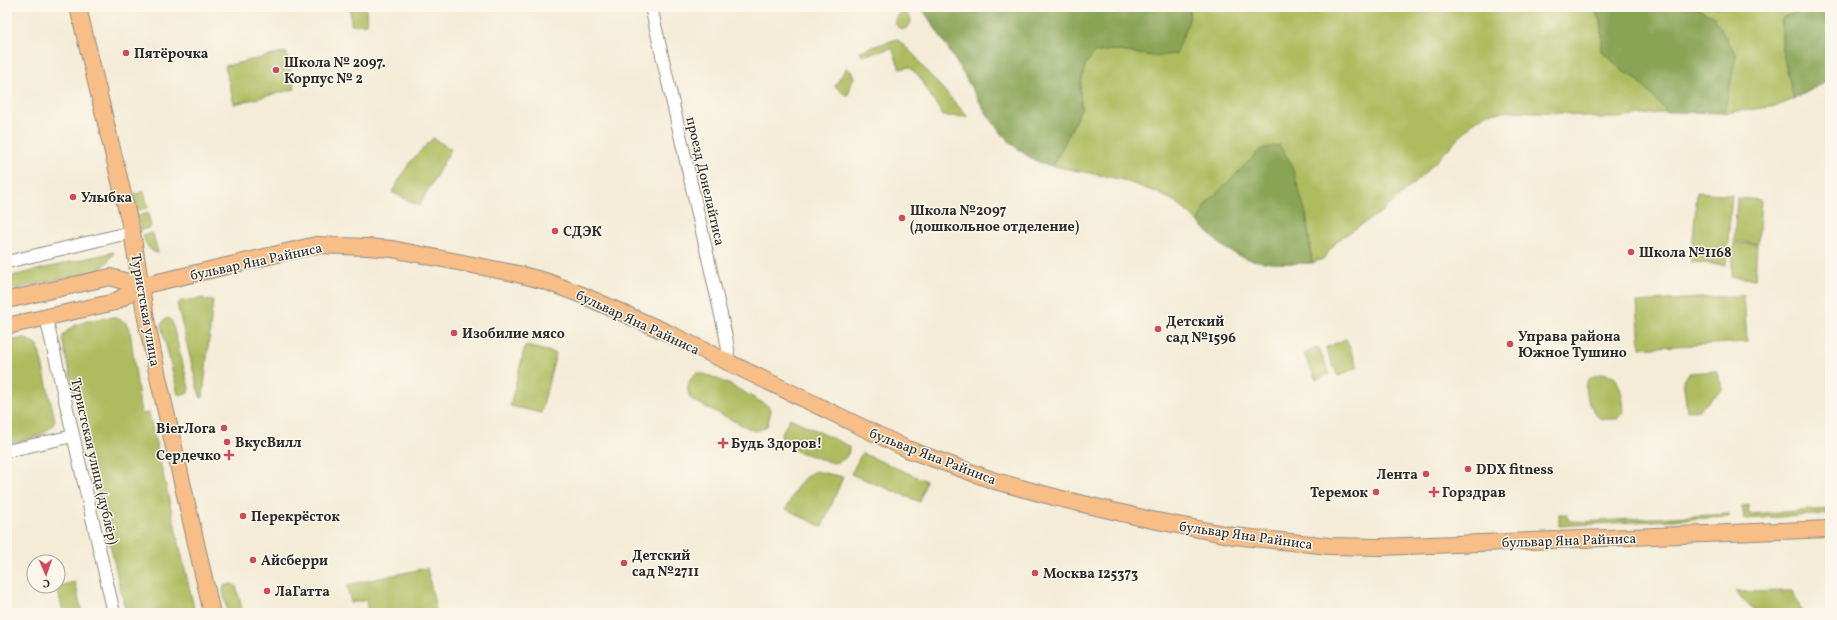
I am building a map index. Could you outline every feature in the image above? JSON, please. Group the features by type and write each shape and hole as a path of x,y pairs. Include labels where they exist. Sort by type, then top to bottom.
{"main road":[{"name":"Туристская улица","path":"78,7 132,232 158,377 212,613"},
{"name":"бульвар Яна Райниса","path":"7,326 115,302 141,286 316,245 353,246 392,250 461,262 545,281 632,317 867,431 907,449 968,472 1058,498 1234,536 1329,546 1380,548 1830,528"},
{"name":"бульвар Яна Райниса","path":"7,300 110,277 141,286"}],"street":[{"name":"проезд Донелайтиса","path":"651,7 726,337 728,350 727,362"},
{"path":"7,262 132,232"},
{"name":"Туристская улица (дублёр)","path":"46,317 114,613"},
{"path":"7,451 73,436"}],"green space":[{"path":"350,7 366,7 367,24 351,25"},
{"path":"921,7 1190,7 1189,20 1176,54 1155,56 1112,50 1094,53 1085,65 1080,87 1081,109 1053,166 1038,162 1021,152 993,123"},
{"path":"1190,7 1594,7 1602,26 1602,51 1624,72 1636,78 1667,112 1618,118 1595,118 1562,113 1513,111 1487,113 1473,123 1421,177 1384,210 1338,240 1323,259 1312,263 1306,214 1279,145 1261,149 1206,205 1199,223 1176,202 1158,193 1119,179 1053,166 1081,109 1080,87 1085,65 1094,52 1112,50 1155,56 1189,20"},
{"path":"1594,7 1695,7 1714,17 1736,55 1724,113 1667,112 1636,78 1624,72 1602,51 1602,26"},
{"path":"1695,7 1810,7 1782,18 1782,50 1794,99 1777,106 1724,113 1736,55"},
{"path":"1810,7 1830,7 1830,80 1794,99 1782,50 1782,18"},
{"path":"900,13 906,13 911,18 909,27 906,29 900,29 895,24 895,18"},
{"path":"897,39 917,58 921,65 968,117 943,116 919,76 909,67 900,69 892,48 862,56 860,51"},
{"path":"286,52 295,89 234,104 225,66"},
{"path":"846,68 851,71 854,77 848,95 845,95 835,86"},
{"path":"433,138 451,149 419,206 392,192 410,162"},
{"path":"1279,145 1291,163 1306,214 1312,263 1287,264 1251,260 1229,251 1211,236 1199,223 1205,205 1261,149"},
{"path":"144,191 148,208 137,210 133,195"},
{"path":"1697,192 1732,195 1726,265 1691,262"},
{"path":"1737,198 1761,200 1758,243 1734,241"},
{"path":"148,213 151,227 141,230 138,216"},
{"path":"153,233 158,253 150,249 146,244 143,235"},
{"path":"1734,243 1757,244 1755,279 1731,277"},
{"path":"114,252 107,263 100,270 7,291 7,277"},
{"path":"1744,295 1747,342 1640,348 1637,302"},
{"path":"204,298 205,301 213,300 203,397 201,398 177,304 181,301"},
{"path":"115,317 126,323 130,330 141,414 149,413 195,613 126,613 62,339 65,333 70,329 84,322 101,318"},
{"path":"169,318 172,322 189,388 188,393 182,395 178,394 161,325 165,319"},
{"path":"25,338 38,346 55,420 52,426 42,434 27,440 7,444 7,341"},
{"path":"1346,339 1358,367 1338,376 1325,348"},
{"path":"525,346 556,353 541,413 510,406"},
{"path":"1318,347 1330,374 1316,380 1304,354"},
{"path":"1716,371 1723,389 1699,410 1687,411 1683,380 1689,373"},
{"path":"696,373 722,381 768,406 771,411 767,426 760,430 754,431 692,400 688,393 688,386"},
{"path":"1603,373 1614,376 1617,380 1623,398 1624,412 1617,419 1605,419 1598,417 1594,412 1586,394 1585,389 1588,381 1596,375"},
{"path":"790,418 849,446 847,456 843,460 833,463 793,450 783,444 781,435"},
{"path":"862,453 926,481 920,502 851,474"},
{"path":"815,471 843,477 822,527 786,509 800,483 809,474"},
{"path":"1748,505 1749,514 1830,509 1830,514 1744,519 1742,506"},
{"path":"1559,514 1567,514 1568,520 1578,522 1728,514 1728,517 1559,526"},
{"path":"427,568 436,609 418,613 368,613 366,600 351,603 347,585"},
{"path":"75,582 82,613 63,613 59,594 66,594 66,584"},
{"path":"231,584 236,586 243,613 228,613 223,591 224,586"},
{"path":"1793,591 1802,613 1758,613 1735,592"}],"place":[{"name":"Пятёрочка","path":"126,53"},
{"name":"Школа № 2097. Корпус № 2","path":"276,70"},
{"name":"Улыбка","path":"73,197"},
{"name":"Школа №2097 (дошкольное отделение)","path":"902,218"},
{"name":"СДЭК","path":"555,231"},
{"name":"Школа №1168","path":"1631,252"},
{"name":"Детский сад №1596","path":"1158,329"},
{"name":"Изобилие мясо","path":"454,333"},
{"name":"Управа района Южное Тушино","path":"1510,344"},
{"name":"BierЛога","path":"224,428"},
{"name":"ВкусВилл","path":"227,442"},
{"name":"Будь Здоров!","path":"723,443"},
{"name":"Сердечко","path":"229,455"},
{"name":"DDX fitness","path":"1468,469"},
{"name":"Лента","path":"1426,474"},
{"name":"Теремок","path":"1376,492"},
{"name":"Горздрав","path":"1434,492"},
{"name":"Перекрёсток","path":"243,516"},
{"name":"Айсберри","path":"253,560"},
{"name":"Детский сад №2711","path":"624,563"},
{"name":"Москва 125373","path":"1035,573"},
{"name":"ЛаГатта","path":"267,591"}]}
